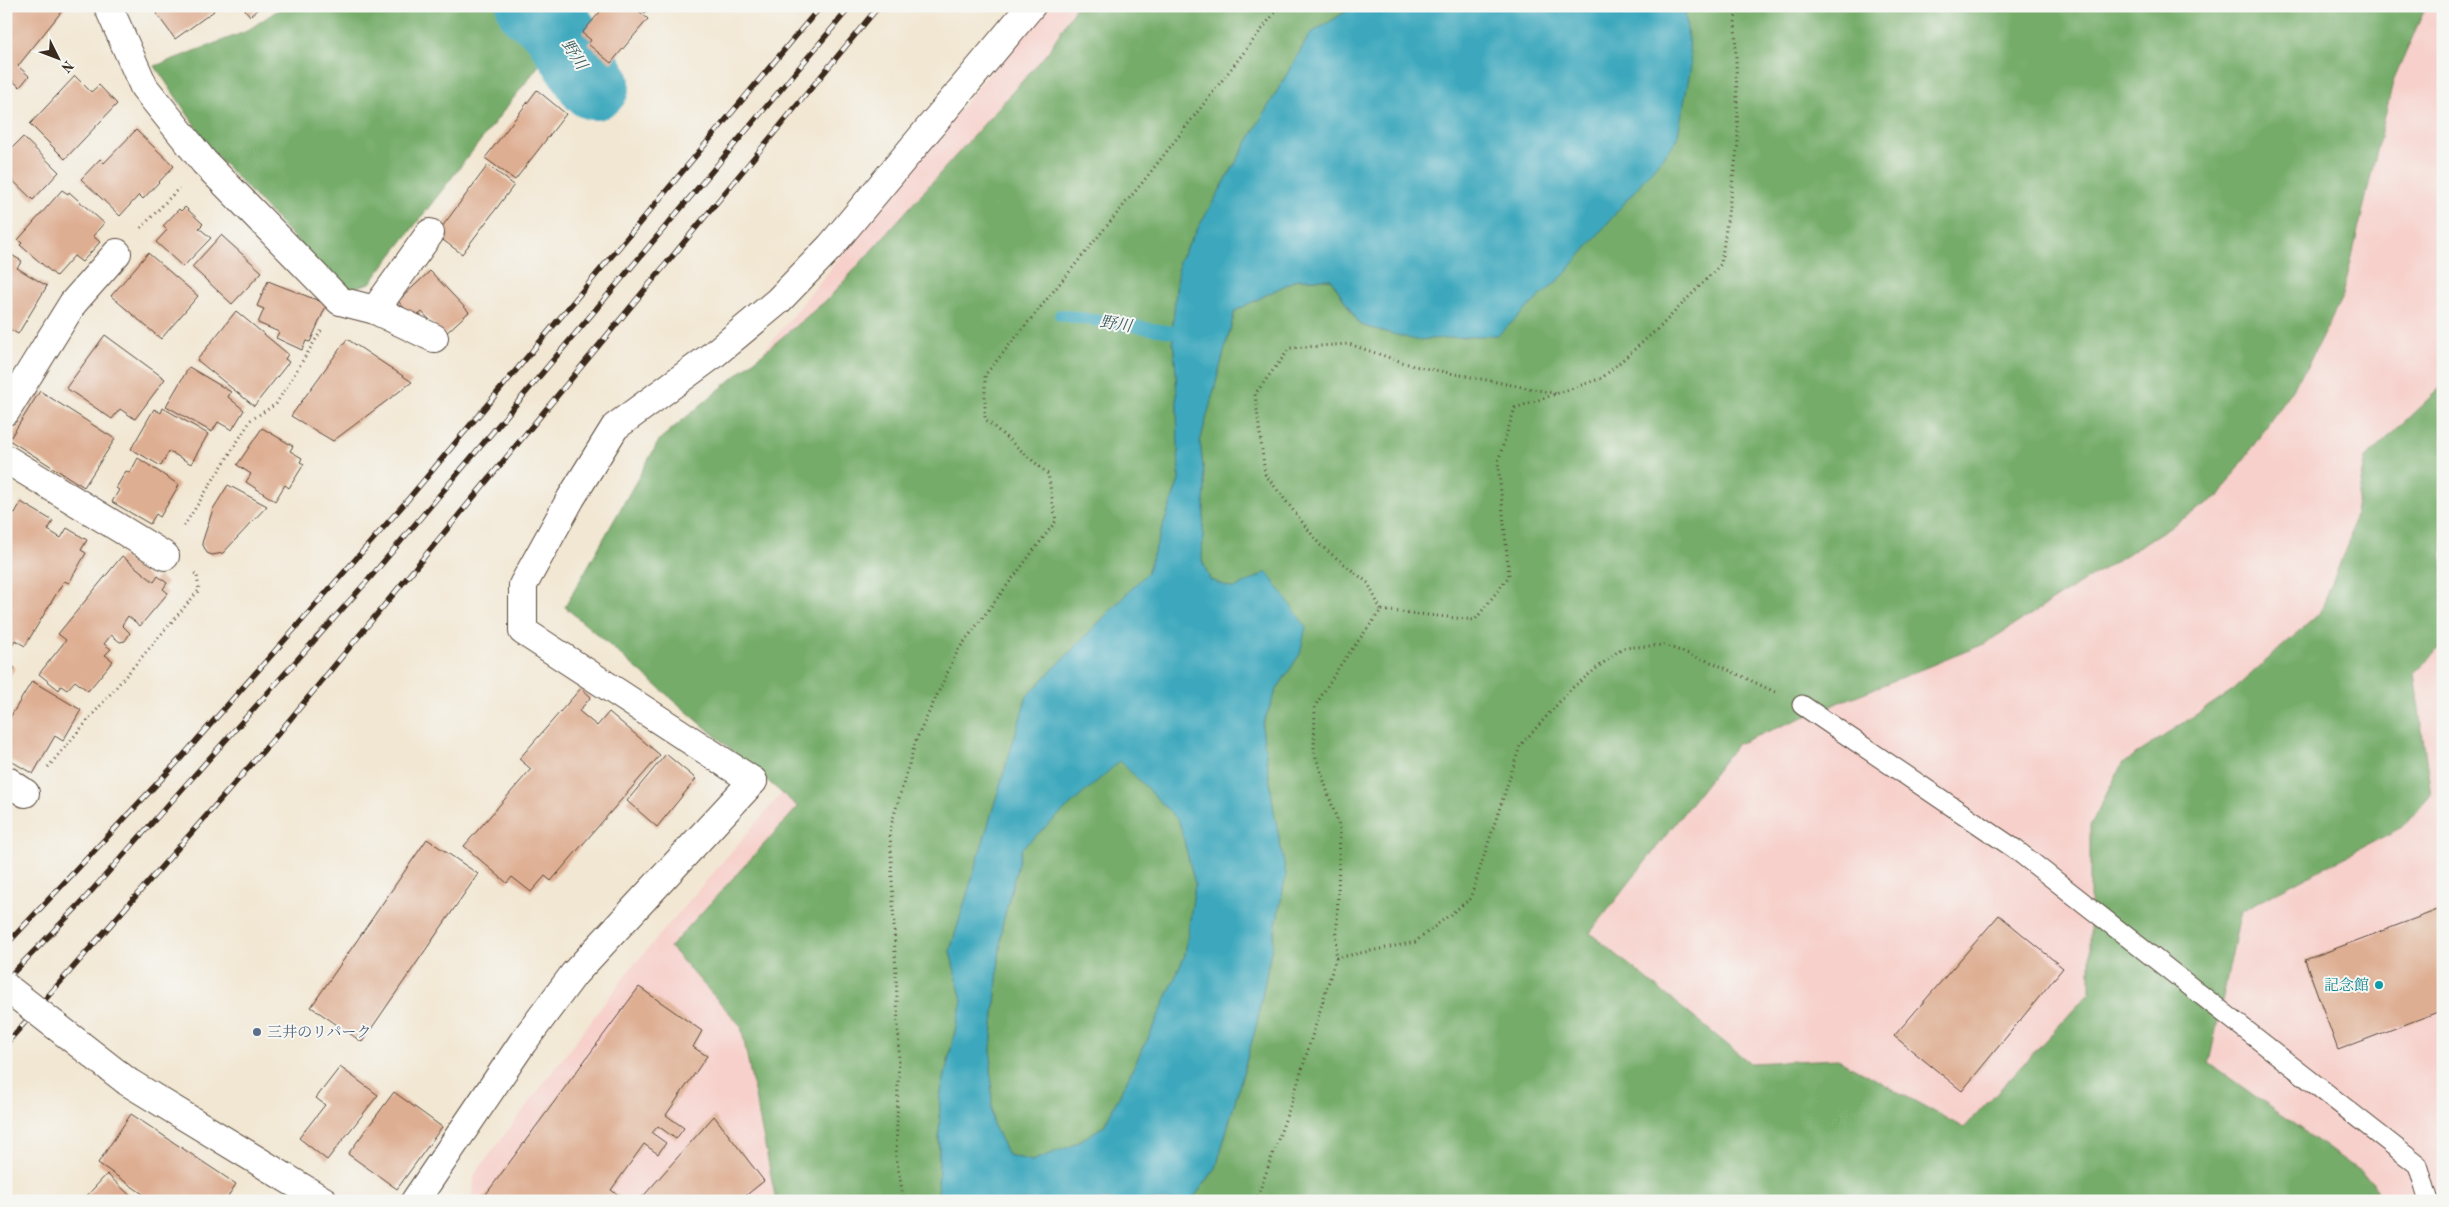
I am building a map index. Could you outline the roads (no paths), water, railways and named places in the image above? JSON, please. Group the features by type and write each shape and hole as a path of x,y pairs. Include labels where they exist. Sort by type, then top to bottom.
{"street":[{"path":"108,6 144,87 204,162 340,301 375,310 434,338"},
{"path":"415,1201 522,1042 574,974 753,781 523,631 523,585 571,498 615,428 713,355 778,302 830,247 1031,6"},
{"path":"375,310 430,233"},
{"path":"6,411 73,303 117,254"},
{"path":"6,459 165,556"},
{"path":"6,987 128,1082 324,1201"}],"lane":[{"path":"1802,704 2015,848 2418,1165 2429,1201"}],"water":[{"path":"1355,6 1687,6 1685,11 1691,66 1677,140 1564,275 1498,335 1415,340 1360,325 1331,279 1297,279 1235,311 1200,442 1205,484 1202,560 1210,580 1234,589 1267,572 1306,627 1300,654 1277,689 1262,726 1274,811 1286,874 1256,1027 1216,1168 1191,1201 938,1201 940,1097 962,1001 950,951 1027,696 1147,573 1179,480 1176,370 1172,332 1179,261 1310,34","holes":["1120,761 1179,821 1195,884 1185,955 1154,1026 1104,1126 1071,1146 1032,1161 1008,1155 992,1122 991,1048 1002,926 1022,848"]}],"waterway":[{"name":"野川","path":"532,6 554,22 594,84"},
{"name":"野川","path":"1060,315 1172,332"}],"railway":[{"path":"6,945 181,758 405,503 821,6"},
{"path":"6,980 79,905 369,579 851,6"},
{"path":"6,1044 278,734 879,6"}],"place":[{"name":"記念館","path":"2379,985"},
{"name":"三井のリパーク","path":"257,1032"}]}
